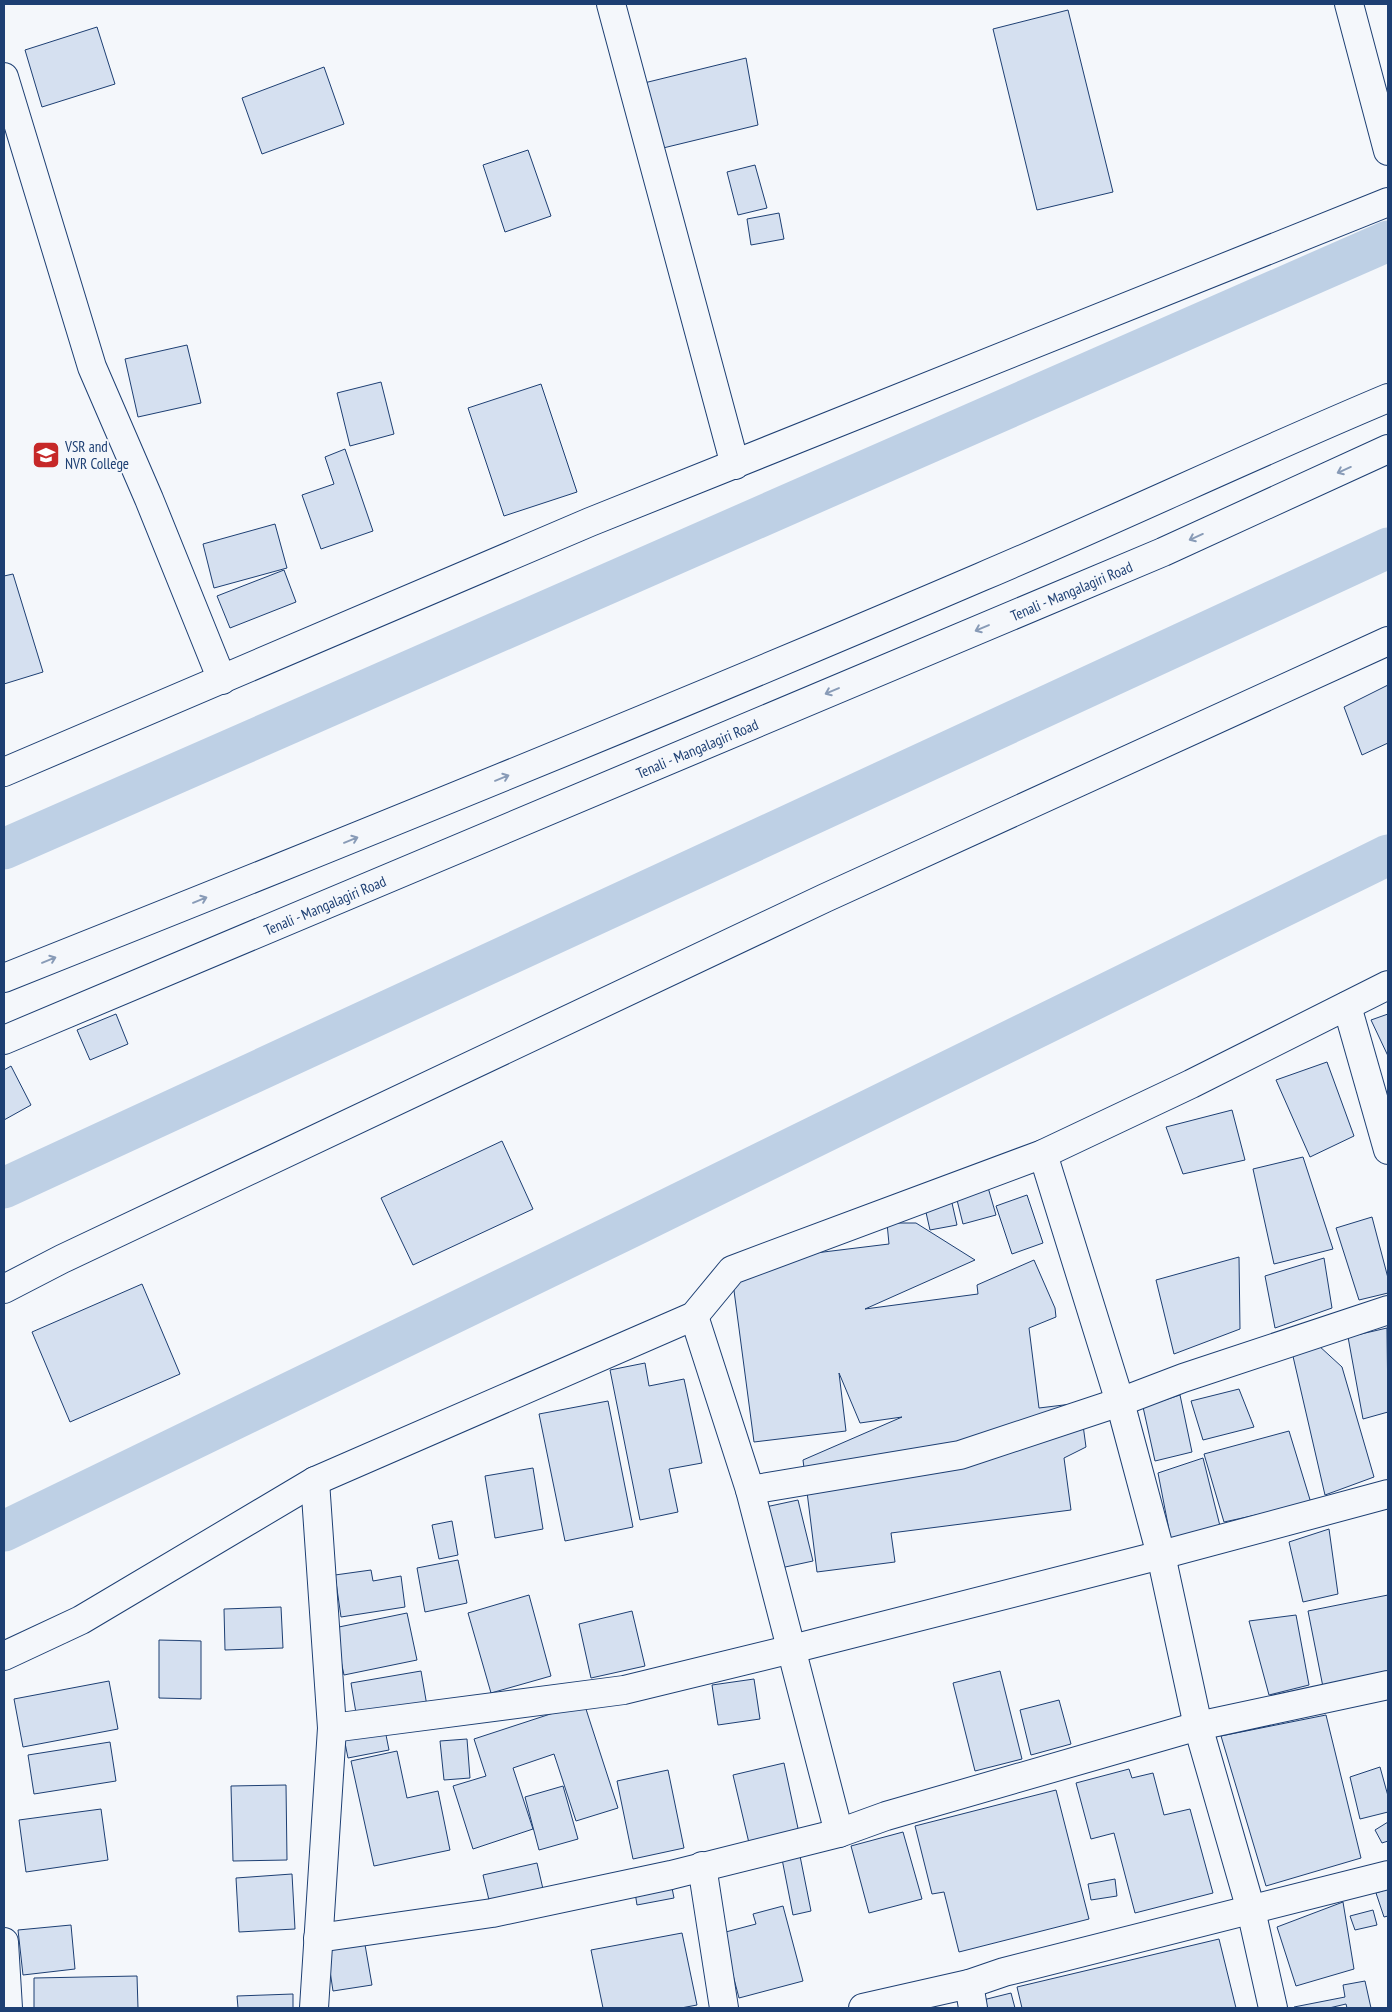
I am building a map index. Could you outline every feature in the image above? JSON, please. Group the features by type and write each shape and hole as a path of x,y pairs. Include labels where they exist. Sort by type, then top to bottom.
{"street":[{"path":"611,4 735,465"},
{"path":"1349,4 1388,152"},
{"path":"4,77 92,367 149,499 222,680"},
{"path":"4,772 590,522 1388,202"},
{"path":"4,978 328,850 684,704 986,575 1388,398"},
{"name":"Tenali - Mangalagiri Road","path":"4,1040 1163,552 1388,450"},
{"path":"4,1289 80,1251 825,898 1388,641"},
{"path":"4,1656 81,1620 316,1481 694,1316 732,1270 1043,1154 1191,1084 1388,985"},
{"path":"1347,1006 1388,1150"},
{"path":"1043,1154 1120,1402 1161,1555 1198,1726 1251,1910 1274,2008"},
{"path":"750,1490 960,1455 1388,1310"},
{"path":"694,1316 750,1490 839,1833"},
{"path":"314,2008 332,1728 316,1481"},
{"path":"332,1728 624,1690 1161,1555 1388,1494"},
{"path":"318,1938 492,1913 671,1875 839,1833 886,1816 1198,1726 1388,1686"},
{"path":"702,1866 724,2008"},
{"path":"862,2008 971,1996 1004,1972 1388,1875"},
{"path":"4,1942 8,2008"}],"building":[{"path":"1068,10 1113,192 1037,210 993,29"},
{"path":"97,27 115,84 42,107 25,50"},
{"path":"746,58 758,125 659,149 640,84"},
{"path":"324,67 344,124 262,154 242,98"},
{"path":"528,150 551,216 505,232 483,165"},
{"path":"755,165 767,208 738,215 727,172"},
{"path":"779,213 784,239 751,245 747,219"},
{"path":"187,345 201,403 138,417 125,359"},
{"path":"381,382 394,434 350,446 337,393"},
{"path":"541,384 577,492 504,516 468,408"},
{"path":"345,449 373,531 321,549 302,495 334,484 325,457"},
{"path":"275,524 287,568 214,588 203,544"},
{"path":"284,570 296,602 230,628 217,596"},
{"path":"13,574 43,672 4,684 4,576"},
{"path":"1388,685 1388,743 1362,755 1344,707"},
{"path":"116,1014 128,1044 90,1060 77,1030"},
{"path":"1388,1014 1388,1056 1371,1020"},
{"path":"1327,1062 1354,1136 1310,1157 1276,1080"},
{"path":"11,1066 31,1105 4,1120 4,1070"},
{"path":"1232,1110 1245,1160 1183,1174 1166,1127"},
{"path":"502,1141 533,1209 413,1265 381,1198"},
{"path":"1303,1157 1333,1249 1274,1264 1253,1169"},
{"path":"987,1184 996,1215 963,1224 955,1192"},
{"path":"1027,1195 1043,1243 1012,1254 996,1206"},
{"path":"952,1203 957,1225 930,1230 925,1208"},
{"path":"1372,1217 1388,1278 1388,1293 1359,1300 1336,1228"},
{"path":"887,1223 916,1223 975,1260 865,1309 978,1294 977,1285 1034,1260 1055,1308 1056,1317 1029,1328 1039,1408 1080,1403 1086,1447 1064,1458 1071,1510 891,1533 895,1562 817,1572 803,1460 902,1417 860,1423 839,1373 846,1431 754,1442 733,1283 799,1255 889,1244"},
{"path":"1239,1257 1240,1329 1174,1354 1156,1280"},
{"path":"1324,1258 1332,1308 1275,1328 1265,1276"},
{"path":"142,1284 180,1374 70,1422 32,1332"},
{"path":"1387,1328 1388,1412 1363,1419 1348,1337"},
{"path":"1318,1345 1342,1367 1374,1477 1325,1495 1292,1352"},
{"path":"645,1363 649,1386 684,1379 702,1463 669,1469 678,1512 640,1520 610,1370"},
{"path":"1239,1389 1254,1427 1203,1440 1191,1401"},
{"path":"1180,1395 1192,1452 1155,1461 1143,1407"},
{"path":"608,1401 633,1527 565,1541 539,1414"},
{"path":"1289,1431 1311,1503 1224,1522 1204,1454"},
{"path":"1203,1458 1221,1530 1171,1540 1158,1473"},
{"path":"533,1468 543,1529 495,1538 485,1476"},
{"path":"798,1500 813,1561 776,1569 761,1508"},
{"path":"452,1521 458,1555 439,1559 432,1525"},
{"path":"1329,1529 1338,1594 1303,1602 1289,1542"},
{"path":"458,1560 467,1603 425,1612 417,1568"},
{"path":"371,1570 373,1581 401,1576 405,1607 341,1617 335,1575"},
{"path":"529,1595 551,1676 491,1693 468,1613"},
{"path":"1388,1595 1388,1676 1323,1687 1308,1611"},
{"path":"281,1607 283,1648 225,1650 224,1609"},
{"path":"632,1611 645,1666 591,1678 579,1624"},
{"path":"407,1613 417,1660 344,1675 334,1628"},
{"path":"1296,1615 1309,1685 1269,1695 1249,1621"},
{"path":"159,1640 201,1641 201,1699 159,1698"},
{"path":"421,1671 427,1706 357,1719 351,1683"},
{"path":"1000,1671 1022,1759 975,1771 953,1683"},
{"path":"754,1679 760,1719 718,1725 712,1685"},
{"path":"109,1681 118,1729 23,1747 14,1699"},
{"path":"1059,1700 1071,1744 1031,1755 1020,1710"},
{"path":"584,1703 618,1808 576,1821 554,1754 513,1768 533,1829 473,1849 453,1786 486,1776 474,1739"},
{"path":"1326,1715 1361,1858 1266,1886 1221,1736"},
{"path":"385,1730 389,1750 348,1758 344,1738"},
{"path":"467,1739 470,1778 444,1780 440,1741"},
{"path":"110,1742 116,1781 34,1794 28,1755"},
{"path":"397,1751 407,1798 438,1791 450,1850 374,1866 351,1761"},
{"path":"784,1763 799,1833 749,1843 733,1775"},
{"path":"1380,1767 1388,1796 1388,1812 1360,1819 1350,1777"},
{"path":"1129,1769 1132,1778 1153,1773 1164,1815 1190,1809 1213,1893 1135,1913 1114,1833 1091,1839 1076,1783"},
{"path":"668,1770 684,1848 633,1859 617,1781"},
{"path":"286,1785 287,1860 233,1861 231,1786"},
{"path":"563,1786 578,1839 539,1850 525,1797"},
{"path":"1056,1790 1089,1919 959,1952 944,1892 932,1894 915,1826"},
{"path":"101,1809 108,1860 26,1872 19,1820"},
{"path":"1388,1822 1388,1841 1382,1843 1375,1830"},
{"path":"903,1832 922,1899 869,1913 851,1846"},
{"path":"800,1856 811,1911 793,1915 782,1859"},
{"path":"537,1863 543,1889 489,1900 483,1875"},
{"path":"292,1874 295,1929 239,1932 236,1878"},
{"path":"670,1878 674,1898 637,1905 634,1886"},
{"path":"1115,1879 1117,1896 1091,1900 1088,1884"},
{"path":"1388,1889 1388,1916 1384,1917 1376,1893"},
{"path":"1343,1902 1354,1969 1296,1986 1277,1927"},
{"path":"783,1906 803,1981 739,1998 722,1933 756,1924 753,1914"},
{"path":"1373,1910 1377,1925 1355,1930 1350,1916"},
{"path":"71,1925 75,1969 23,1975 18,1930"},
{"path":"682,1933 697,2005 681,2008 603,2008 591,1950"},
{"path":"364,1939 372,1985 333,1991 326,1944"},
{"path":"1219,1939 1236,2008 1022,2008 1017,1987"},
{"path":"137,1976 138,2008 34,2008 34,1978"},
{"path":"1365,1981 1371,2008 1347,2008 1346,2004 1329,2008 1294,2007 1345,1997 1343,1985"},
{"path":"1011,1993 1015,2008 985,2008 983,2000"},
{"path":"293,1994 293,2008 238,2008 237,1996"}],"waterway":[{"path":"4,849 1388,241"},
{"path":"4,1188 1388,548"},
{"path":"4,1531 627,1229 1388,855"}],"place":[{"name":"VSR and NVR College","path":"46,455"}]}
